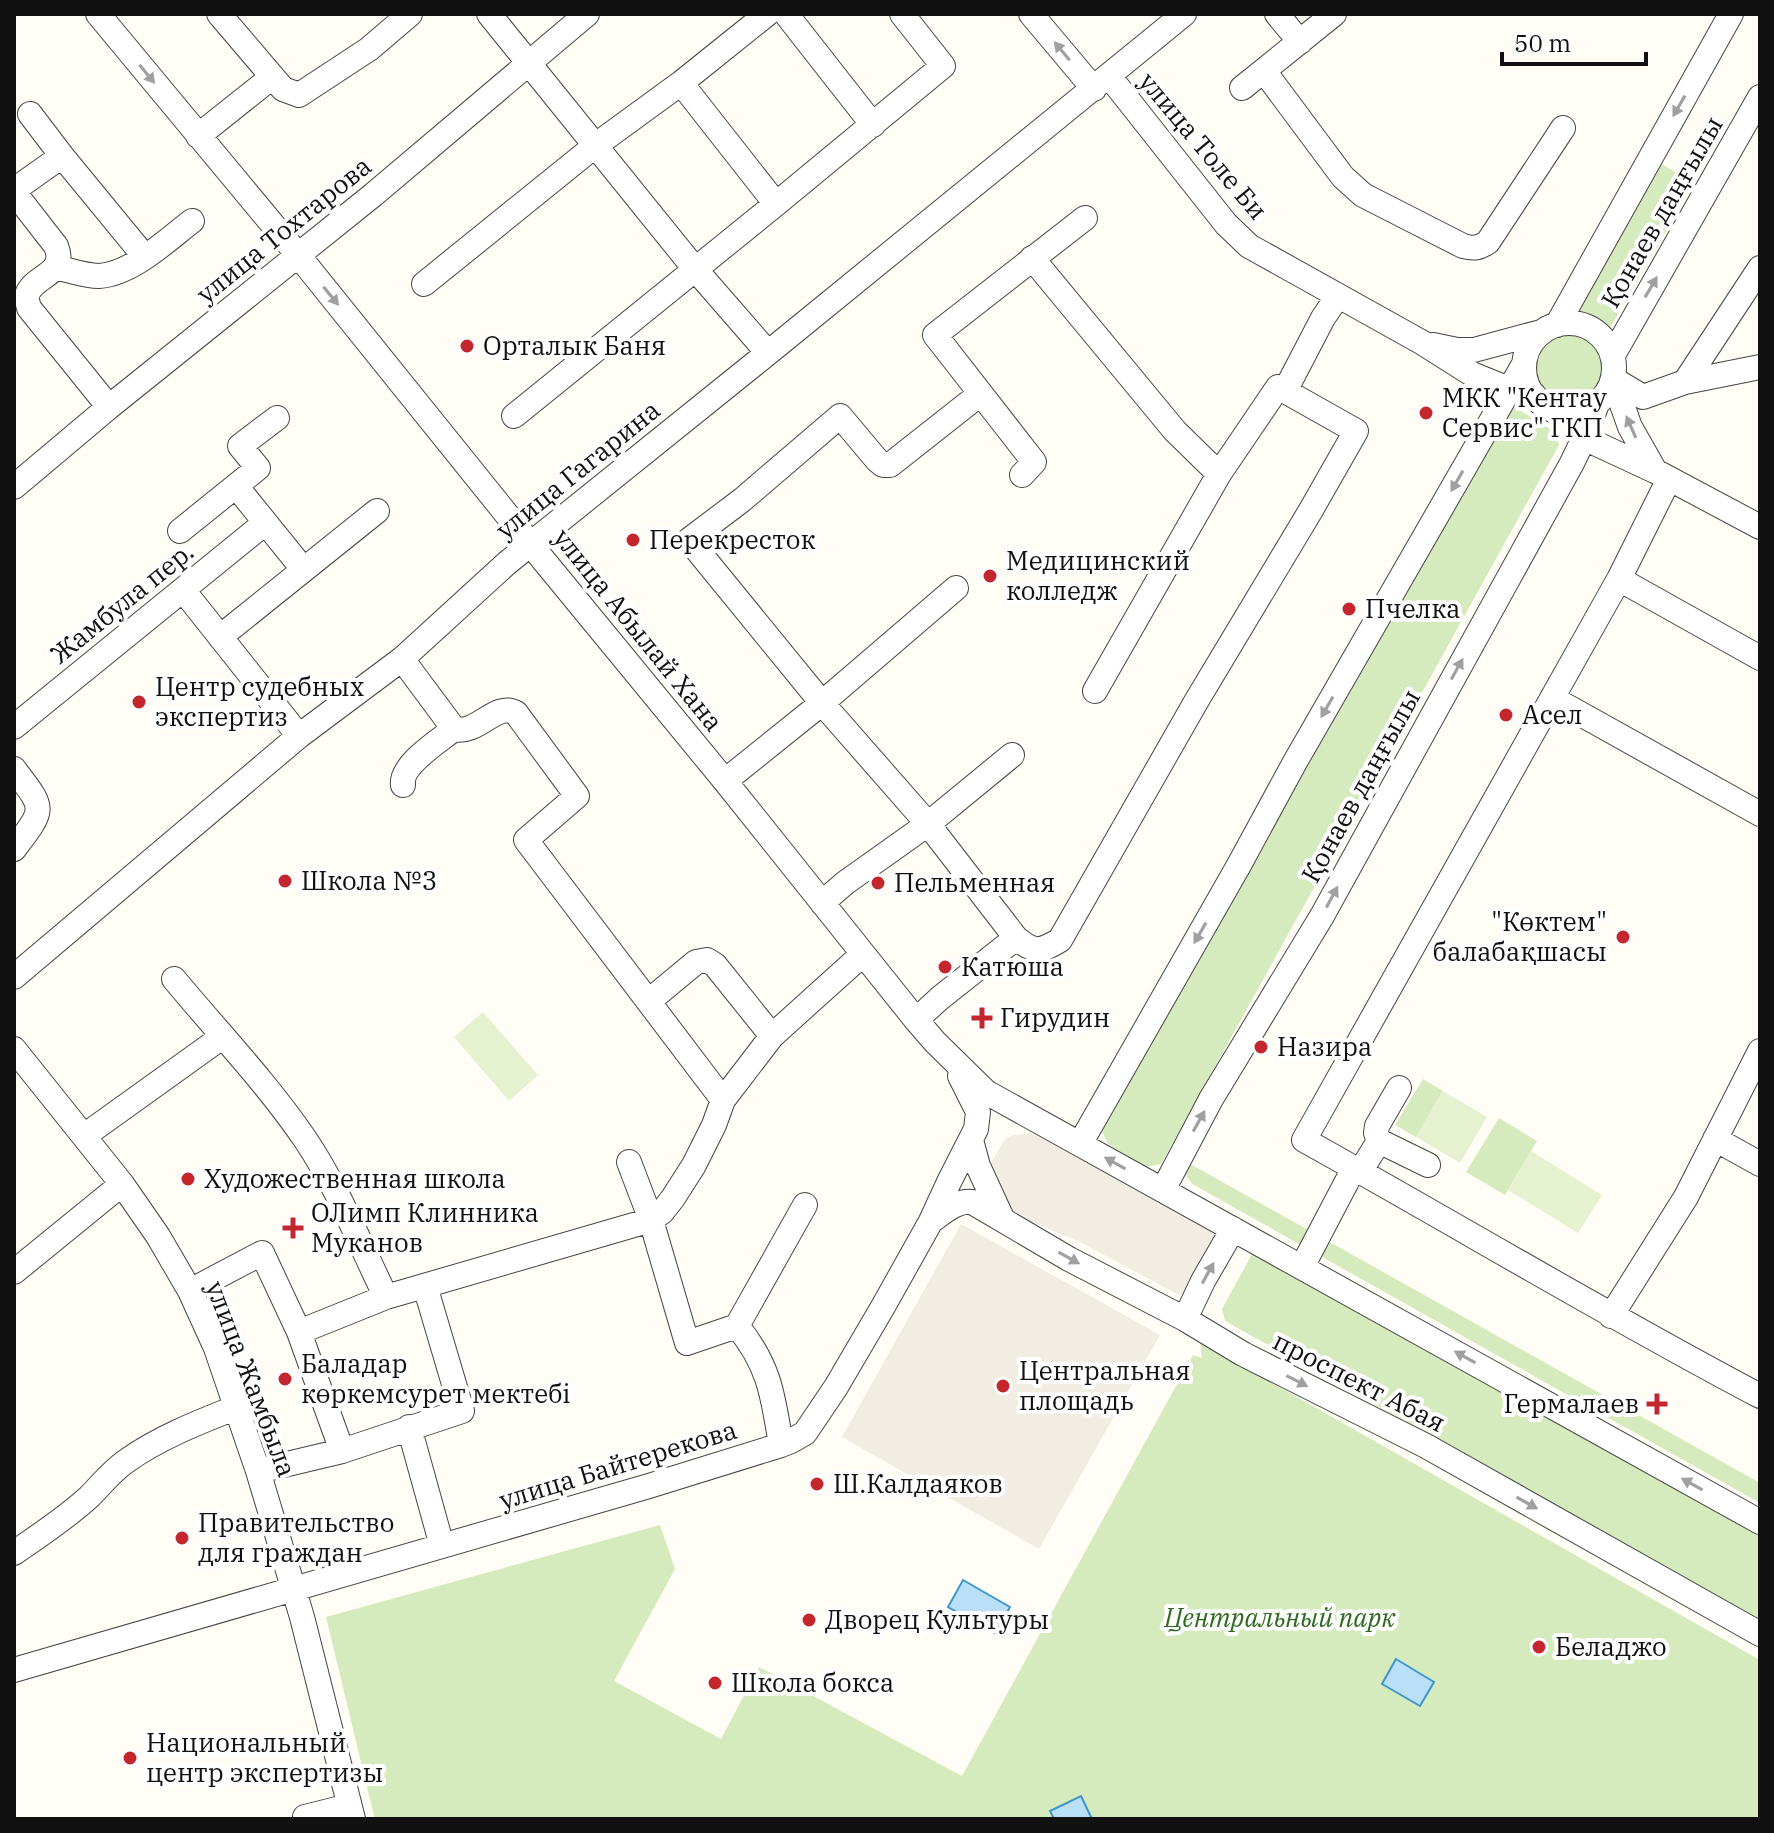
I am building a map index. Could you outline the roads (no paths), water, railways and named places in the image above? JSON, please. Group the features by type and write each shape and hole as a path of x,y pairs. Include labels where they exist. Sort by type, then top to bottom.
{"street":[{"name":"улица Абылай Хана","path":"98,14 298,255 935,1042 986,1092 1080,1144"},
{"path":"219,14 283,89 299,95 369,49 410,14"},
{"path":"489,14 695,269 768,353"},
{"name":"улица Тохтарова","path":"14,487 373,195 587,14"},
{"path":"424,284 596,145 681,83 767,14"},
{"path":"786,14 873,125"},
{"path":"514,416 943,66 902,14"},
{"name":"улица Толе Би","path":"1031,14 1102,82 1226,224 1249,246 1423,343 1472,374 1534,395"},
{"name":"улица Гагарина","path":"14,977 299,736 402,659 507,563 1184,14"},
{"path":"1277,14 1300,42"},
{"path":"1242,88 1334,14"},
{"name":"Қонаев даңғылы","path":"1080,1144 1524,364 1532,342 1549,328 1731,14"},
{"path":"1264,71 1343,177 1363,195 1472,248 1488,242 1563,128"},
{"path":"198,136 272,77"},
{"path":"681,83 776,204"},
{"name":"Қонаев даңғылы","path":"1163,1190 1211,1099 1322,916 1572,463 1597,404 1609,390 1613,367 1760,97"},
{"path":"30,114 145,257"},
{"path":"62,156 14,191 60,254 59,262 28,291 26,297 29,308 109,407"},
{"path":"1022,475 1034,462 935,335 1085,218"},
{"path":"55,267 98,276 118,272 145,257 192,221"},
{"path":"1032,258 1175,431 1219,474"},
{"path":"1685,382 1760,268"},
{"path":"980,394 890,465 883,465 877,460 840,416 742,500 689,540 822,703 928,824 1016,938 1028,948 1038,950 1060,940 1356,431 1285,391 1338,296"},
{"name":"Қонаев даңғылы","path":"1549,328 1569,323 1587,326 1607,343 1613,367"},
{"name":"улица Толе Би","path":"1423,343 1474,350 1549,328"},
{"path":"1524,364 1528,386 1542,404 1552,410 1575,413 1597,404"},
{"path":"1613,367 1643,397 1685,382 1760,367"},
{"path":"1613,367 1630,427 1662,475"},
{"path":"1095,691 1219,474 1278,387"},
{"path":"180,531 258,468 240,446 277,418"},
{"path":"1584,438 1760,527"},
{"path":"1662,475 1619,579 1304,1140 1611,1316 1760,1396"},
{"path":"236,486 303,569"},
{"path":"220,637 377,511"},
{"name":"Жамбула пер.","path":"14,727 265,523"},
{"path":"1619,579 1760,658"},
{"path":"725,781 956,588"},
{"path":"183,590 299,736"},
{"path":"402,659 454,729 466,731 503,710 516,713 577,796 526,840 723,1100"},
{"path":"1552,698 1760,814"},
{"path":"403,785 406,768 454,729"},
{"path":"822,903 928,824 1012,755"},
{"path":"14,769 37,799 39,808 37,816 14,849"},
{"path":"916,1020 1016,938"},
{"path":"299,1332 386,1297 651,1220 662,1212 694,1165 723,1100 772,1036 863,954"},
{"path":"649,1001 696,962 707,960 715,965 772,1036"},
{"path":"174,979 275,1099 305,1140 326,1174 386,1297"},
{"path":"84,1136 222,1037"},
{"name":"улица Байтерекова","path":"14,1670 294,1590 791,1441 810,1440 836,1387 931,1221 976,1129 978,1112 961,1077 935,1042"},
{"name":"улица Жамбыла","path":"14,1049 122,1184 158,1236 190,1291 216,1348 294,1590 351,1812"},
{"path":"1611,1316 1686,1197 1757,1062"},
{"path":"1399,1088 1377,1126 1379,1141 1428,1165"},
{"path":"1715,1139 1760,1164"},
{"path":"971,1140 978,1166 1002,1218"},
{"path":"1302,1267 1357,1170 1379,1141"},
{"path":"1080,1144 1760,1522"},
{"path":"629,1162 651,1220 687,1343 737,1326 805,1205"},
{"path":"14,1272 122,1184"},
{"name":"проспект Абая","path":"931,1221 967,1201 1002,1218 1069,1259 1185,1319 1243,1354 1426,1446 1760,1634"},
{"path":"1185,1319 1233,1229"},
{"path":"190,1291 262,1253 299,1332 342,1451"},
{"path":"258,1471 342,1451 462,1411 425,1286"},
{"path":"737,1326 756,1351 765,1370 775,1403 781,1445"},
{"path":"14,1553 57,1524 111,1472 128,1460 156,1443 237,1407"},
{"path":"409,1427 442,1546"},
{"path":"305,1817 351,1812"}],"water":[{"path":"963,1580 1010,1607 995,1633 948,1607"},
{"path":"1396,1659 1434,1682 1420,1706 1382,1684"},
{"path":"1081,1796 1092,1819 1054,1819 1050,1811"}],"place":[{"name":"Орталык Баня","path":"467,346"},
{"name":"МКК \"Кентау Сервис\" ГКП","path":"1426,413"},
{"name":"Перекресток","path":"633,540"},
{"name":"Медицинский колледж","path":"990,576"},
{"name":"Пчелка","path":"1349,609"},
{"name":"Центр судебных экспертиз","path":"139,702"},
{"name":"Асел","path":"1506,715"},
{"name":"Школа №3","path":"285,881"},
{"name":"Пельменная","path":"878,883"},
{"name":"\"Көктем\" балабақшасы","path":"1623,937"},
{"name":"Катюша","path":"945,967"},
{"name":"Гирудин","path":"982,1018"},
{"name":"Назира","path":"1261,1047"},
{"name":"Художественная школа","path":"188,1179"},
{"name":"ОЛимп Клинника Муканов","path":"293,1228"},
{"name":"Баладар көркемсурет мектебі","path":"285,1379"},
{"name":"Центральная площадь","path":"1003,1386"},
{"name":"Гермалаев","path":"1657,1404"},
{"name":"Ш.Калдаяков","path":"817,1484"},
{"name":"Правительство для граждан","path":"182,1538"},
{"name":"Дворец Культуры","path":"809,1620"},
{"name":"Беладжо","path":"1539,1647"},
{"name":"Школа бокса","path":"715,1683"},
{"name":"Национальный центр экспертизы","path":"130,1758"}],"park label":[{"name":"Центральный парк","path":"1280,1618"}]}
